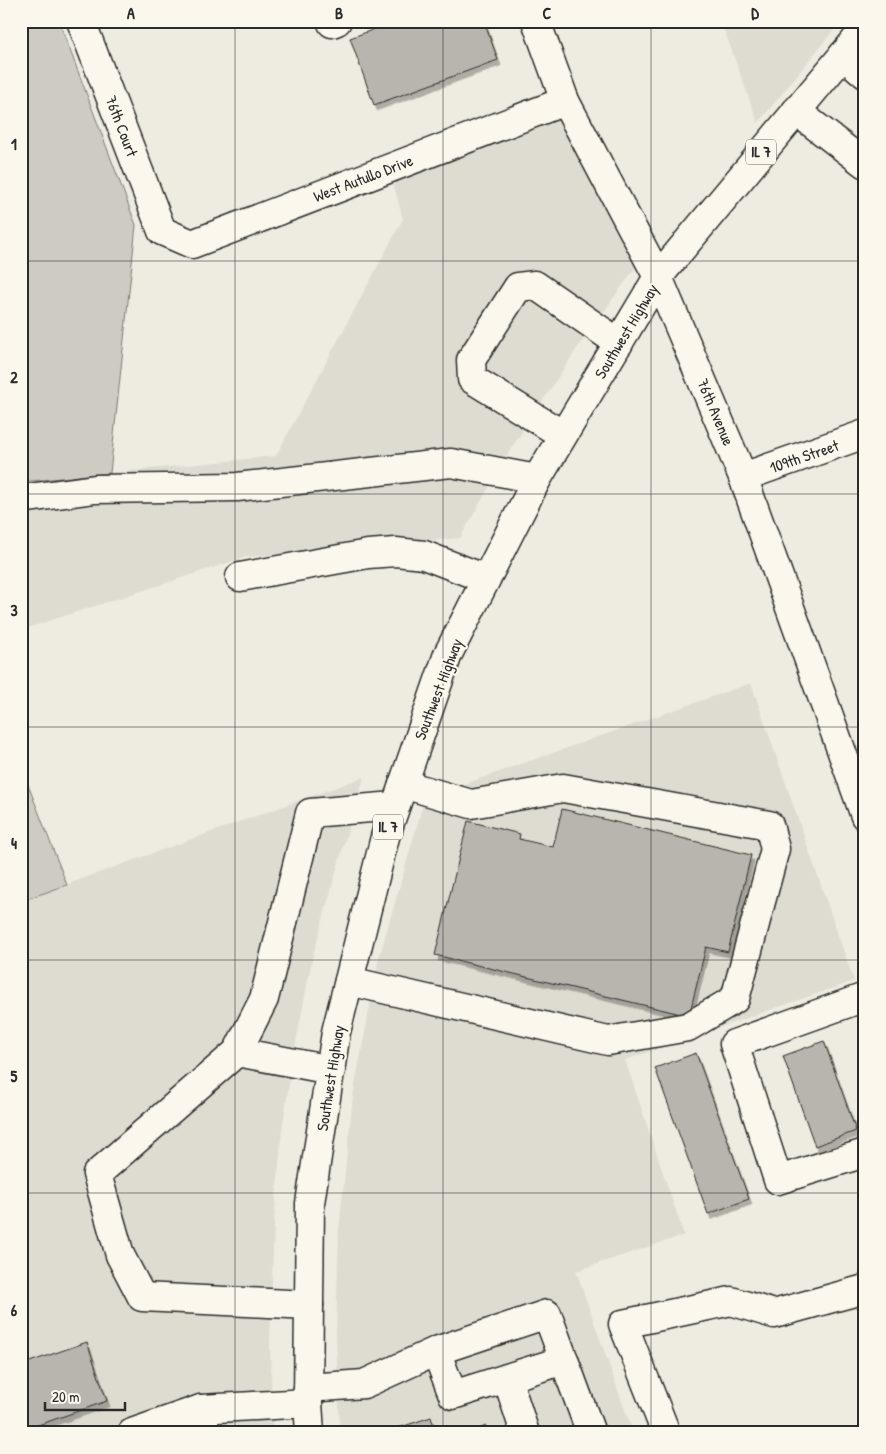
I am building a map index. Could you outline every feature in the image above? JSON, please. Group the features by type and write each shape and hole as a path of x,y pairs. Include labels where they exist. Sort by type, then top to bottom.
{"street":[{"name":"76th Court","path":"81,21 162,231"},
{"name":"76th Avenue","path":"536,21 565,101 658,277 743,477 865,816"},
{"name":"Southwest Highway","path":"310,1433 308,1395 310,1203 336,1032 385,836 448,654 536,479 658,277 865,29"},
{"path":"843,55 865,74"},
{"name":"West Autullo Drive","path":"162,231 192,244 565,101"},
{"path":"796,111 865,164"},
{"path":"564,435 472,379 471,360 518,287 535,285 619,342"},
{"name":"109th Street","path":"743,477 865,434"},
{"path":"21,499 94,489 237,487 451,463 536,479"},
{"path":"240,577 368,554 396,552 424,555 486,579"},
{"path":"309,1305 142,1297 120,1255 97,1174 237,1052 264,999 310,813 399,795 471,804 563,788 769,825 776,849 735,1000 688,1027 608,1041 349,981"},
{"path":"865,997 734,1044 778,1180 865,1153"},
{"path":"237,1052 331,1070"},
{"path":"666,1433 624,1324 731,1301 774,1314 865,1289"},
{"path":"132,1433 203,1421 308,1395 364,1384 436,1352 547,1314 591,1433"},
{"path":"436,1352 453,1395 564,1360"},
{"path":"507,1378 525,1433"}],"shaded area":[{"path":"21,21 59,21 136,225 110,473 21,482"},
{"path":"721,21 841,21 758,123"},
{"path":"565,101 646,253 578,347 512,447 460,538 246,557 21,630 21,482 276,456 403,219 389,168"},
{"path":"751,683 854,981 625,1060 684,1235 576,1271 633,1433 340,1433 336,1335 339,1230 353,1096 379,958 425,798"},
{"path":"21,767 67,885 21,901"},
{"path":"364,777 313,955 294,1052 282,1130 274,1222 270,1345 273,1433 21,1433 21,901"}],"building":[{"path":"397,21 484,21 498,60 374,105 350,38"},
{"path":"562,809 751,855 728,952 706,947 689,1016 435,955 468,821 520,834 519,839 553,847"},
{"path":"824,1041 856,1131 815,1146 783,1056"},
{"path":"696,1053 749,1199 708,1214 655,1068"},
{"path":"87,1342 107,1401 21,1431 21,1365"},
{"path":"431,1417 436,1433 400,1433 398,1428"},
{"path":"486,1426 489,1433 468,1433"}]}
